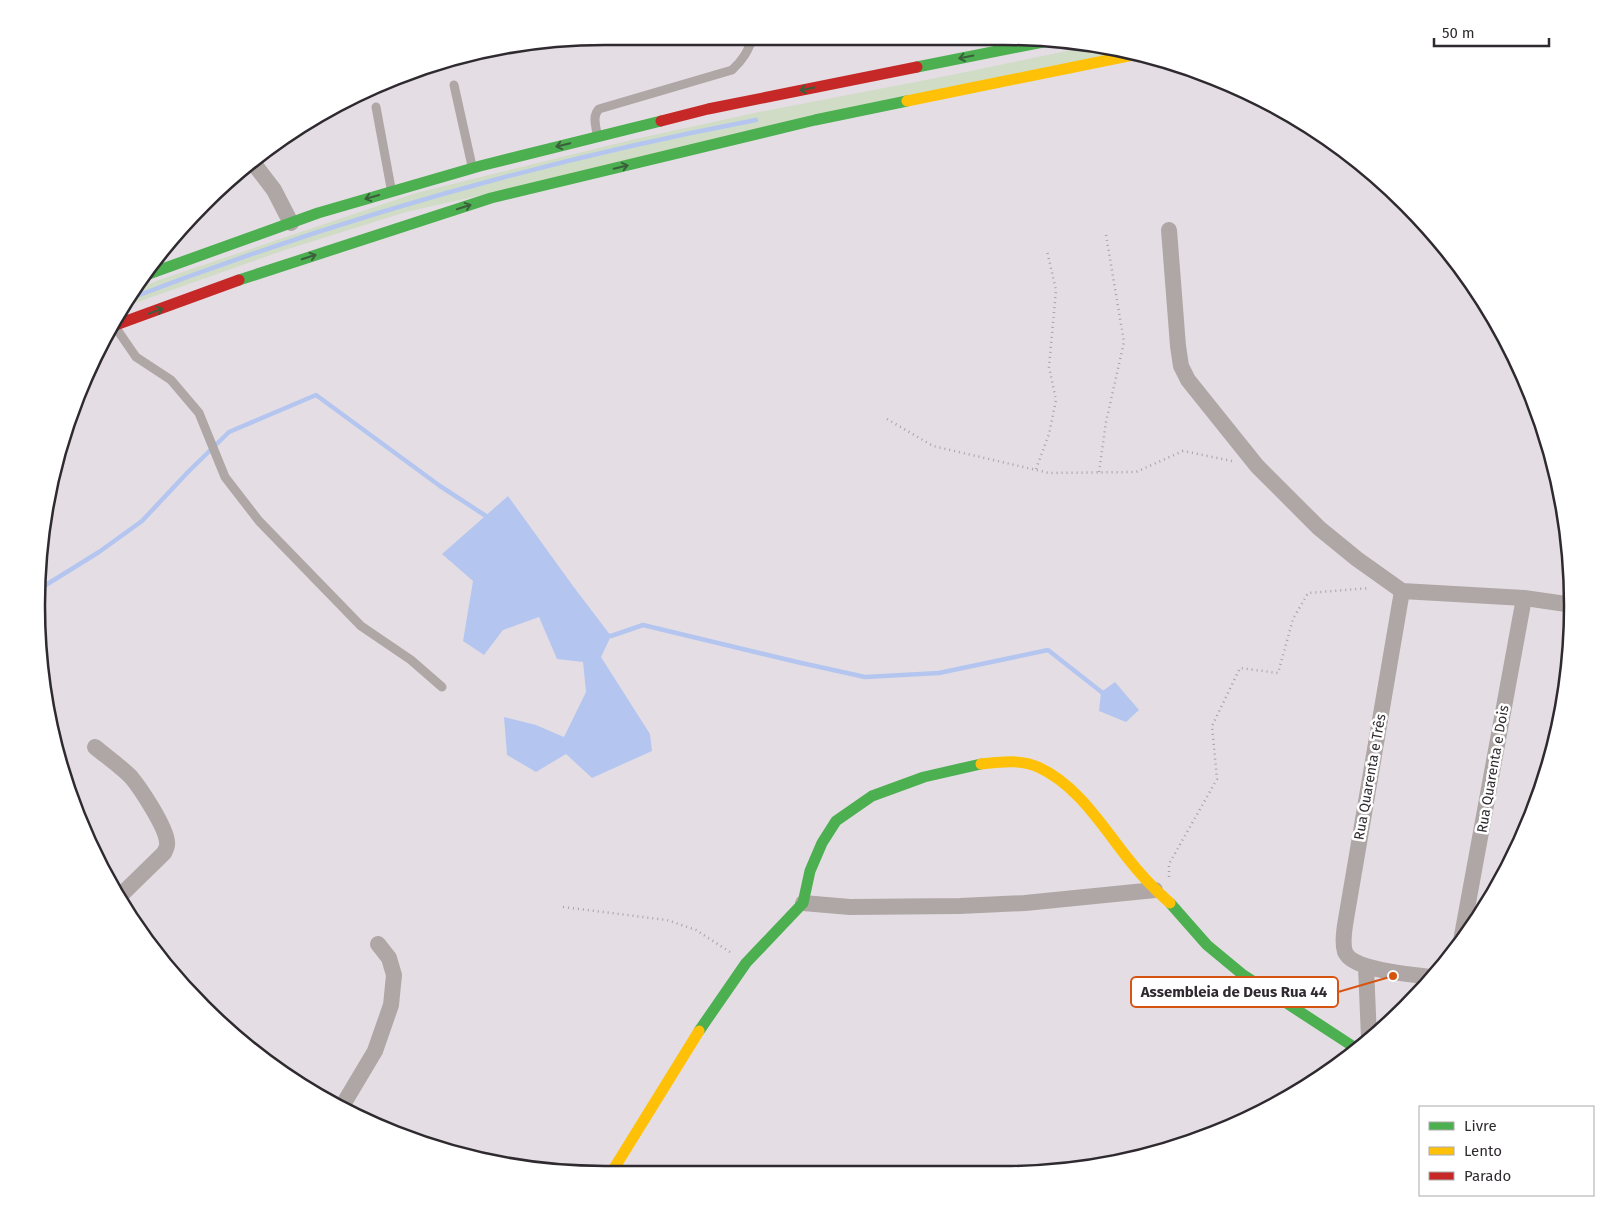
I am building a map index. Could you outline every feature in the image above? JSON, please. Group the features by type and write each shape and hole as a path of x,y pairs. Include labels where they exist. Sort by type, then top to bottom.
{"main road":[{"path":"155,272 318,213 473,168 708,109 1023,46"},
{"path":"121,324 243,279 491,198 815,120 1120,58"},
{"path":"615,1166 702,1026 746,963 793,916 803,903 810,871 822,843 836,821 872,796 924,777 975,764 1012,761 1037,766 1062,781 1099,818 1126,856 1207,945 1242,974 1352,1045"}],"street":[{"path":"256,167 274,190 291,223"},
{"path":"1169,230 1178,346 1181,366 1188,380 1257,466 1319,528 1357,559 1402,591 1524,598 1564,604"},
{"name":"Rua Quarenta e Três","path":"1368,1031 1359,964 1346,953 1344,944 1345,925 1402,591"},
{"name":"Rua Quarenta e Dois","path":"1464,925 1524,598"},
{"path":"95,746 131,778 165,830 167,847 164,853 124,892"},
{"path":"803,903 850,907 960,906 1025,903 1155,890"},
{"path":"345,1101 375,1051 391,1005 394,975 389,958 378,944"},
{"path":"1359,964 1424,976"}],"lane":[{"path":"598,137 595,118 596,112 599,109 732,70 742,60 750,45"},
{"path":"454,85 473,168"},
{"path":"376,107 391,192"},
{"path":"116,332 136,357 171,380 199,412 225,477 259,521 361,626 411,660 442,687"}],"path":[{"path":"1099,472 1106,422 1124,342 1106,235"},
{"path":"1035,469 1049,434 1056,400 1049,367 1056,290 1047,251"},
{"path":"887,419 933,446 1050,473 1136,472 1183,451 1257,466"},
{"path":"1171,904 1169,864 1217,779 1212,726 1240,668 1278,673 1293,619 1308,593 1378,588 1402,591"},
{"path":"563,907 667,920 696,930 746,963"}],"green space":[{"path":"1073,50 1107,55 406,212 282,251 133,304 145,285 159,280 416,193 635,139 759,112"}],"water":[{"path":"508,496 611,636 601,657 650,734 652,751 592,778 566,754 536,772 507,755 504,717 536,725 564,737 586,692 583,662 557,659 539,617 503,630 484,655 463,641 473,581 442,554"},
{"path":"1115,682 1139,710 1126,722 1099,711 1101,692"}],"waterway":[{"path":"138,295 281,244 437,196 595,154 756,120"},
{"path":"46,585 99,552 142,521 229,432 316,395 489,520"},
{"path":"605,635 611,636 643,625 865,677 939,673 1048,650 1104,694"}],"traffic: fast":[{"path":"917,67 1025,46"},
{"path":"239,280 491,198 815,120 907,101"},
{"path":"156,272 318,213 480,166 661,121"},
{"path":"699,1031 746,963 803,903 810,871 822,843 836,821 872,796 924,777 981,764"},
{"path":"1170,903 1207,945 1242,974 1351,1045"}],"traffic: slow":[{"path":"907,101 1120,58"},
{"path":"981,764 1024,763 1031,764 1052,774 1087,806 1141,875 1170,903"},
{"path":"615,1166 699,1031"}],"traffic: jam":[{"path":"661,121 708,109 917,67"},
{"path":"121,323 239,280"}],"place":[{"name":"Assembleia de Deus Rua 44","path":"1393,976"}]}
